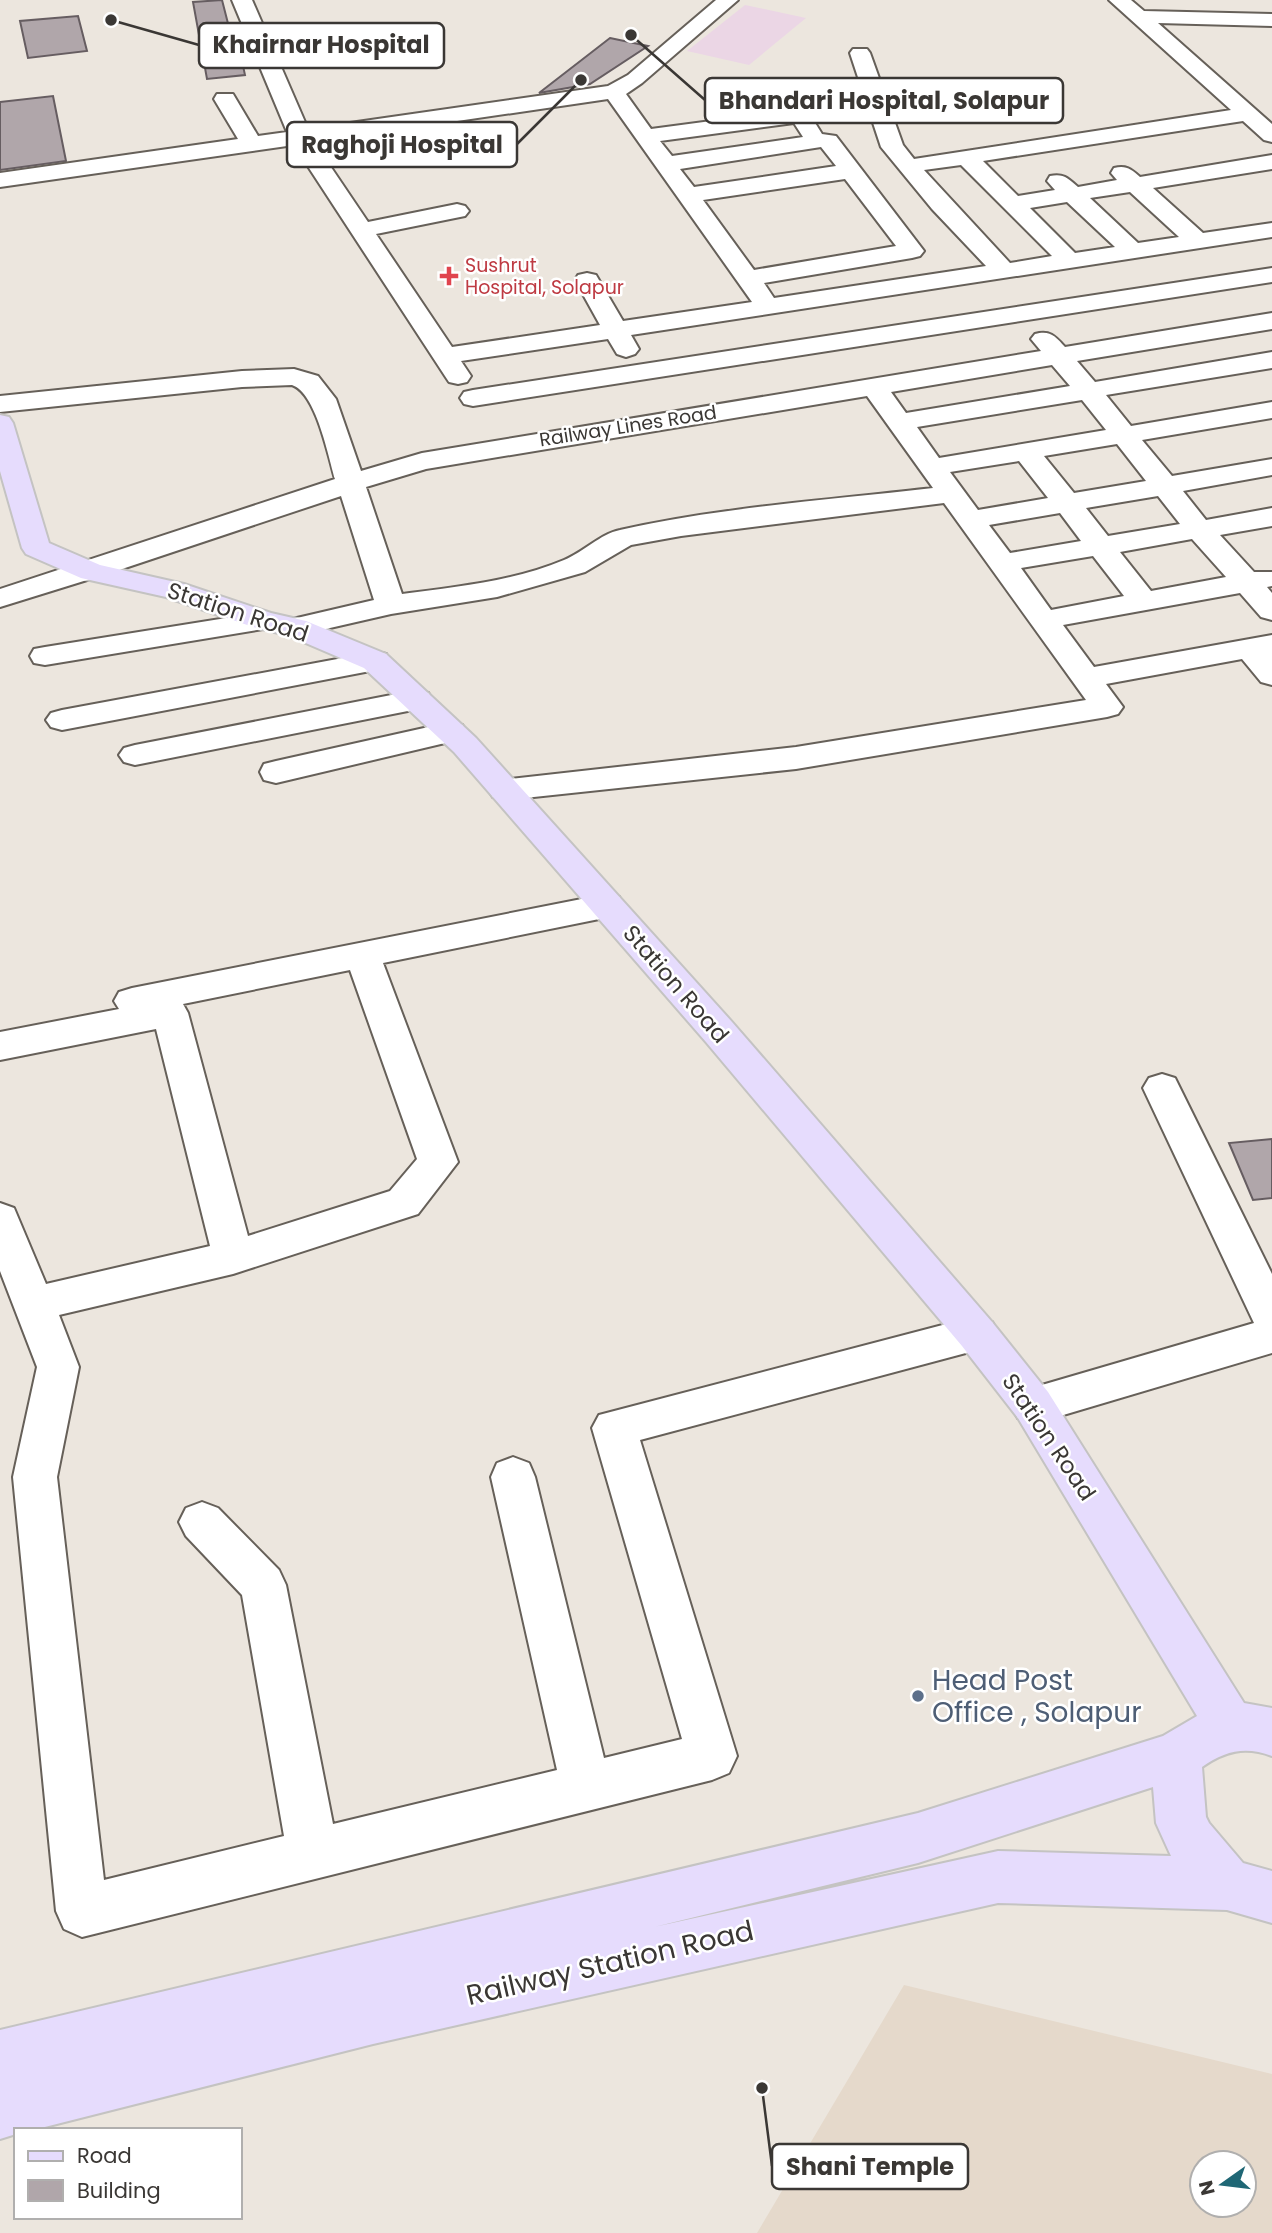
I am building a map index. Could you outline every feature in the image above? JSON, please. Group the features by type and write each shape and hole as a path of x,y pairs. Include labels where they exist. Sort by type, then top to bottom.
{"main road":[{"name":"Station Road","path":"0,423 36,548 91,572 174,590 279,624 375,661 451,732 505,789 719,1032 976,1334 1033,1405 1251,1729"},
{"name":"Railway Station Road","path":"0,2057 918,1838 1176,1756 1200,1740 1251,1729"},
{"path":"1176,1756 1181,1824 1191,1841 1250,1891"},
{"name":"Railway Station Road","path":"0,2111 174,2064 398,2011 998,1877 1157,1879 1250,1891"}],"street":[{"path":"242,0 300,137 489,422 640,372 1272,275"},
{"path":"0,180 614,92 635,79 728,0"},
{"path":"1119,0 1272,135"},
{"path":"1137,17 1272,20"},
{"path":"860,53 892,147 995,272 1020,313 1088,390 1199,529 1259,580 1272,611"},
{"path":"748,278 912,251 828,141 811,130 781,86"},
{"path":"614,92 768,306"},
{"path":"225,99 252,144"},
{"path":"909,166 1247,114"},
{"path":"667,166 811,130"},
{"path":"667,166 811,130"},
{"path":"1085,139 1135,184 1189,243 1220,283 1267,327"},
{"path":"1023,148 1133,251"},
{"path":"966,157 1119,298 1255,445"},
{"path":"1014,204 1272,162"},
{"path":"667,166 845,164"},
{"path":"840,197 867,192"},
{"path":"361,229 457,211"},
{"path":"705,219 732,214"},
{"path":"868,234 895,229"},
{"path":"444,356 1272,230"},
{"path":"733,257 760,252"},
{"path":"587,280 614,330 670,419"},
{"path":"505,789 796,758 1107,708 899,422 803,301"},
{"path":"928,327 962,371"},
{"name":"Railway Lines Road","path":"0,598 91,572 349,483 422,461 489,422 670,419 1156,340 1267,327"},
{"path":"899,422 1272,360"},
{"path":"0,404 242,379 294,377 309,382 323,399 391,605"},
{"path":"971,520 1165,486 1255,445 1272,410"},
{"path":"932,467 1122,435 1255,445"},
{"path":"1026,451 1144,601"},
{"path":"44,656 279,624 487,591 575,566 622,538 681,527 951,494"},
{"path":"1002,563 1272,517"},
{"path":"1044,620 1259,580"},
{"path":"1086,678 1261,646 1272,675"},
{"path":"62,720 375,661"},
{"path":"135,755 417,700"},
{"path":"276,772 451,732"},
{"path":"0,1027 607,906"},
{"path":"33,1304 233,1257 404,1203 438,1162 362,954"},
{"path":"0,1046 170,1013 233,1257"},
{"path":"1162,1088 1272,1317"},
{"path":"0,1219 58,1367 35,1477 82,1911 712,1756 614,1428 976,1334"},
{"path":"1033,1405 1272,1335"},
{"path":"513,1478 586,1787"},
{"path":"202,1522 262,1585 313,1854"}],"shaded area":[{"path":"745,5 806,18 749,65 687,51"},
{"path":"904,1985 1272,2074 1272,2233 757,2233"}],"building":[{"path":"222,0 234,47 239,47 245,75 207,79 193,2"},
{"path":"78,16 87,51 28,58 20,21"},
{"path":"610,38 648,46 590,84 539,93"},
{"path":"53,96 66,161 0,170 0,102"},
{"path":"1272,1139 1272,1198 1253,1200 1229,1143"}],"place":[{"name":"Khairnar Hospital","path":"111,20"},
{"name":"Bhandari Hospital, Solapur","path":"631,35"},
{"name":"Raghoji Hospital","path":"581,80"},
{"name":"Sushrut Hospital, Solapur","path":"449,276"},
{"name":"Head Post Office , Solapur","path":"918,1696"},
{"name":"Shani Temple","path":"762,2088"}]}
